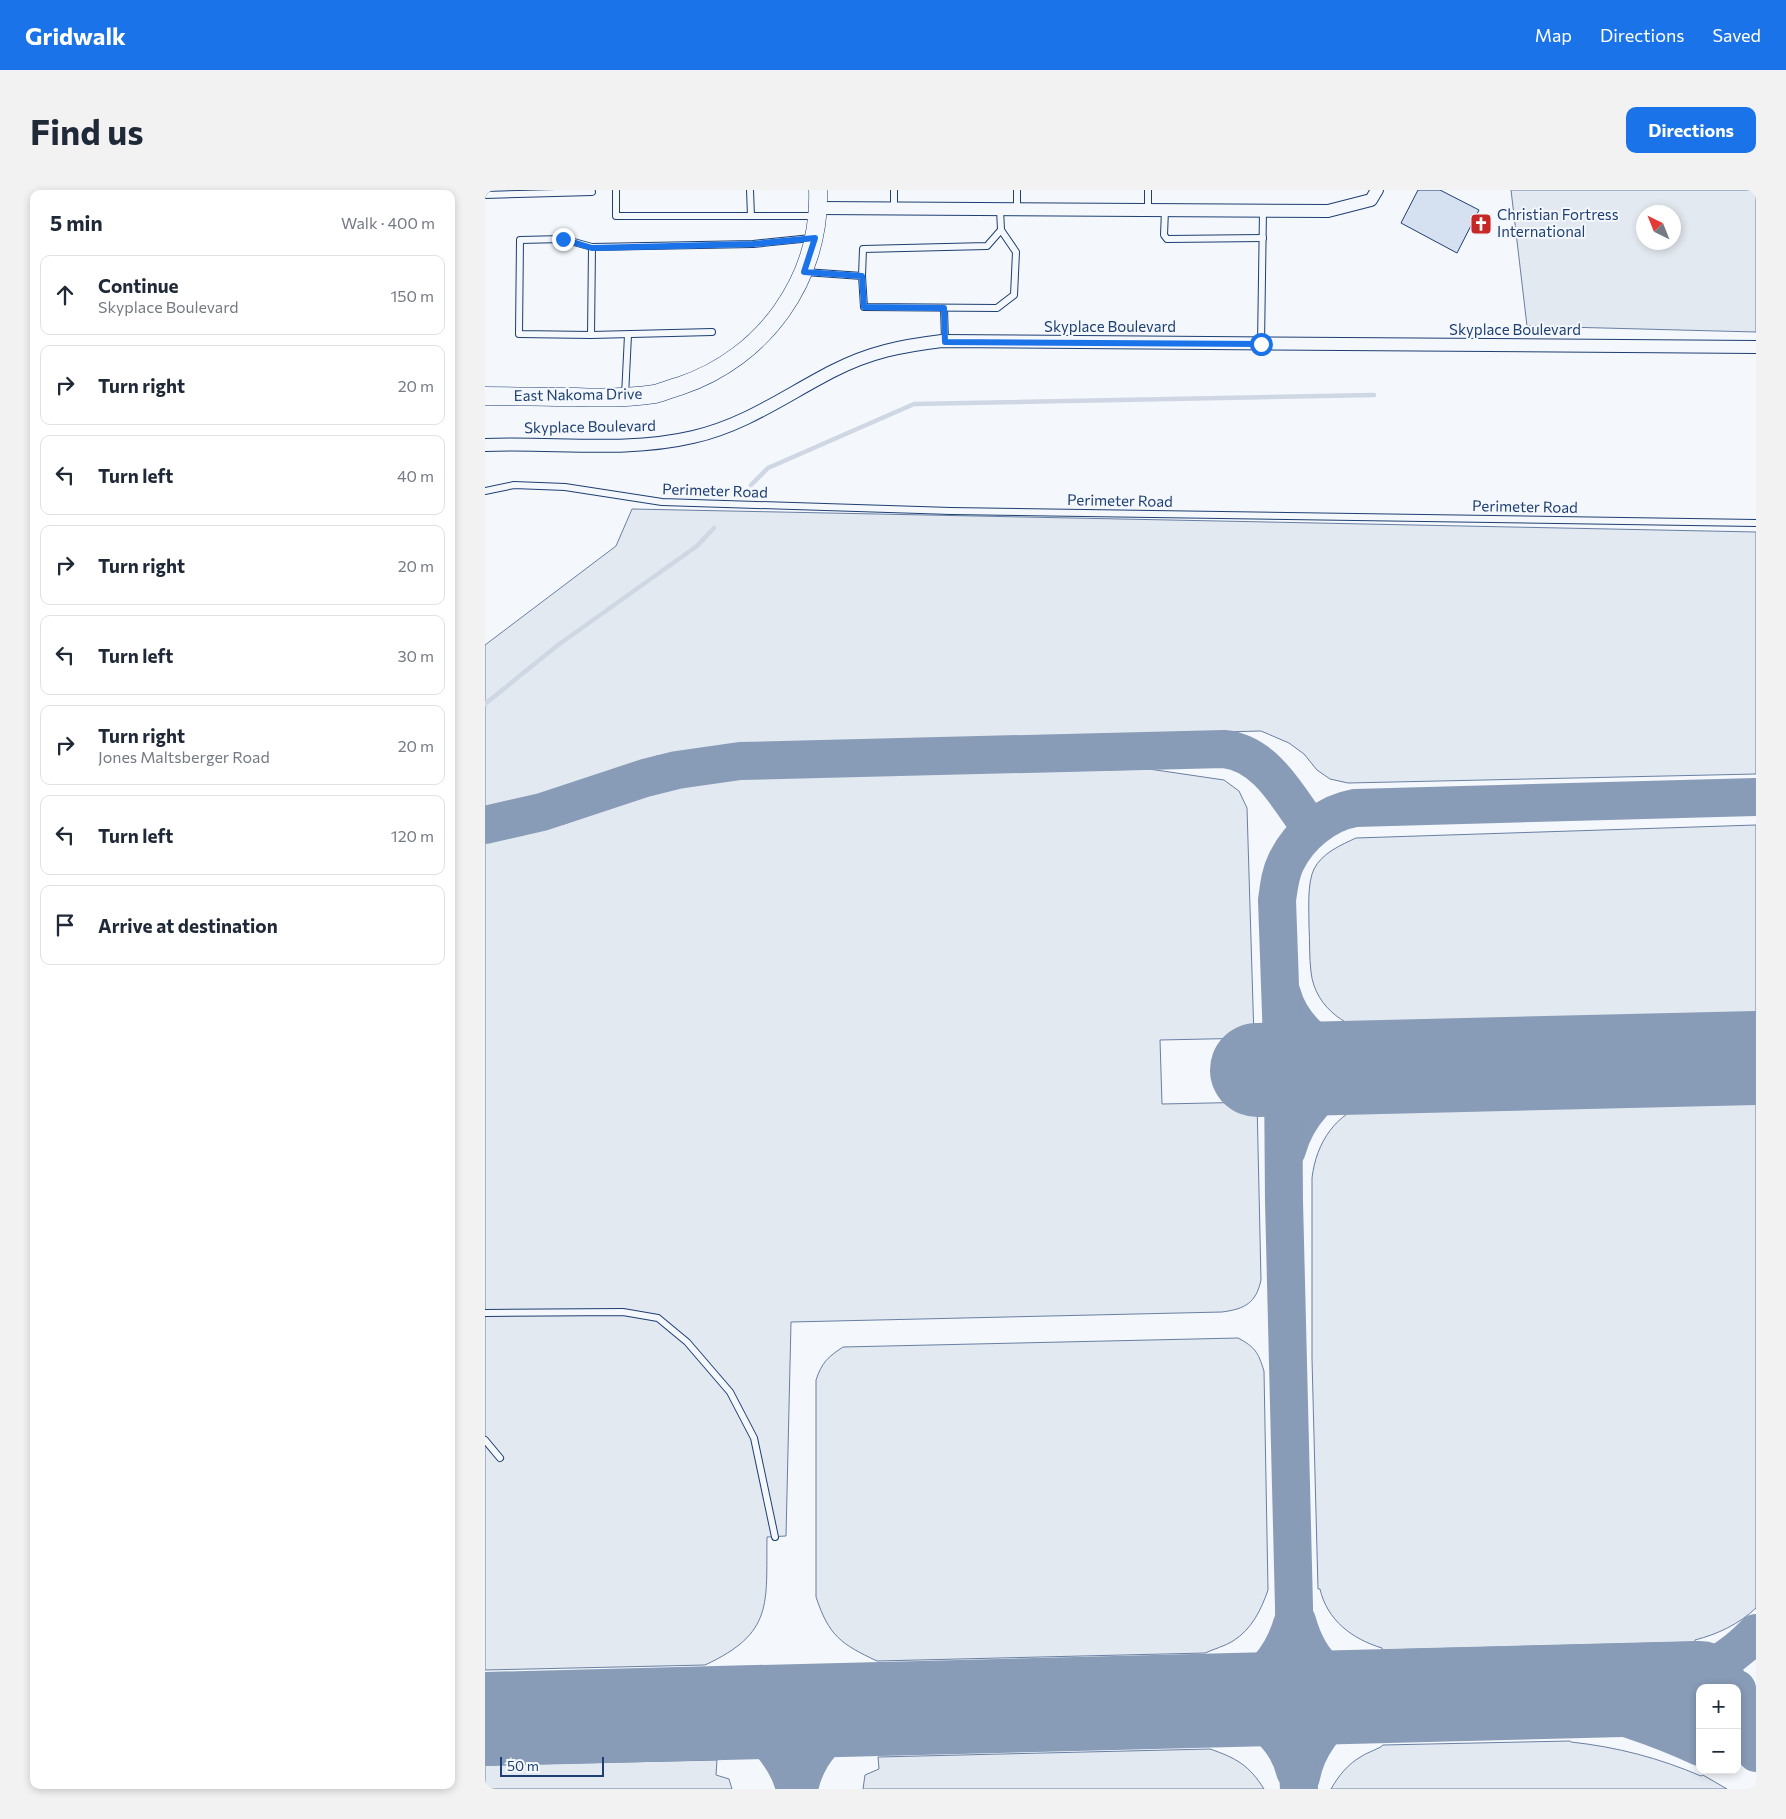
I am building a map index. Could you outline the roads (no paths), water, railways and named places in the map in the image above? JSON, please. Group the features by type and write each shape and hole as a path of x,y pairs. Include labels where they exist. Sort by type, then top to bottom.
{"main road":[{"name":"East Nakoma Drive","path":"485,396 625,397 656,394 699,378 728,363 757,340 784,306 804,272 815,238 818,190"}],"street":[{"path":"818,212 894,208 1328,211 1374,195"},
{"name":"Skyplace Boulevard","path":"485,445 637,445 693,437 747,419 834,370 875,353 903,346 945,342 1756,347"}],"lane":[{"path":"616,190 616,216 751,216 818,212"},
{"path":"750,190 751,216"},
{"path":"893,190 894,208"},
{"path":"1017,190 1017,209"},
{"path":"1148,190 1148,210"},
{"path":"485,195 592,192"},
{"path":"1000,209 1001,230 1016,252 1014,295 997,308 864,307 863,249 987,246 1001,230"},
{"path":"1165,210 1164,234 1167,239 1263,238"},
{"path":"1261,344 1263,211"},
{"path":"712,332 628,335 519,334 520,240 563,239 592,248 753,244 815,238"},
{"path":"591,334 592,248"},
{"path":"804,272 862,276"},
{"path":"944,308 945,342"},
{"path":"625,397 628,335"},
{"name":"Perimeter Road","path":"485,491 514,485 565,487 662,502 931,510 1756,523"},
{"path":"485,1313 623,1312 658,1318 687,1342 730,1392 754,1438 775,1537"},
{"path":"485,1440 500,1458"}],"waterway":[{"path":"751,485 768,468 914,404 1374,395"},
{"path":"485,704 558,645 697,546 714,528"}],"place":[{"name":"Christian Fortress International","path":"1481,224"}]}
